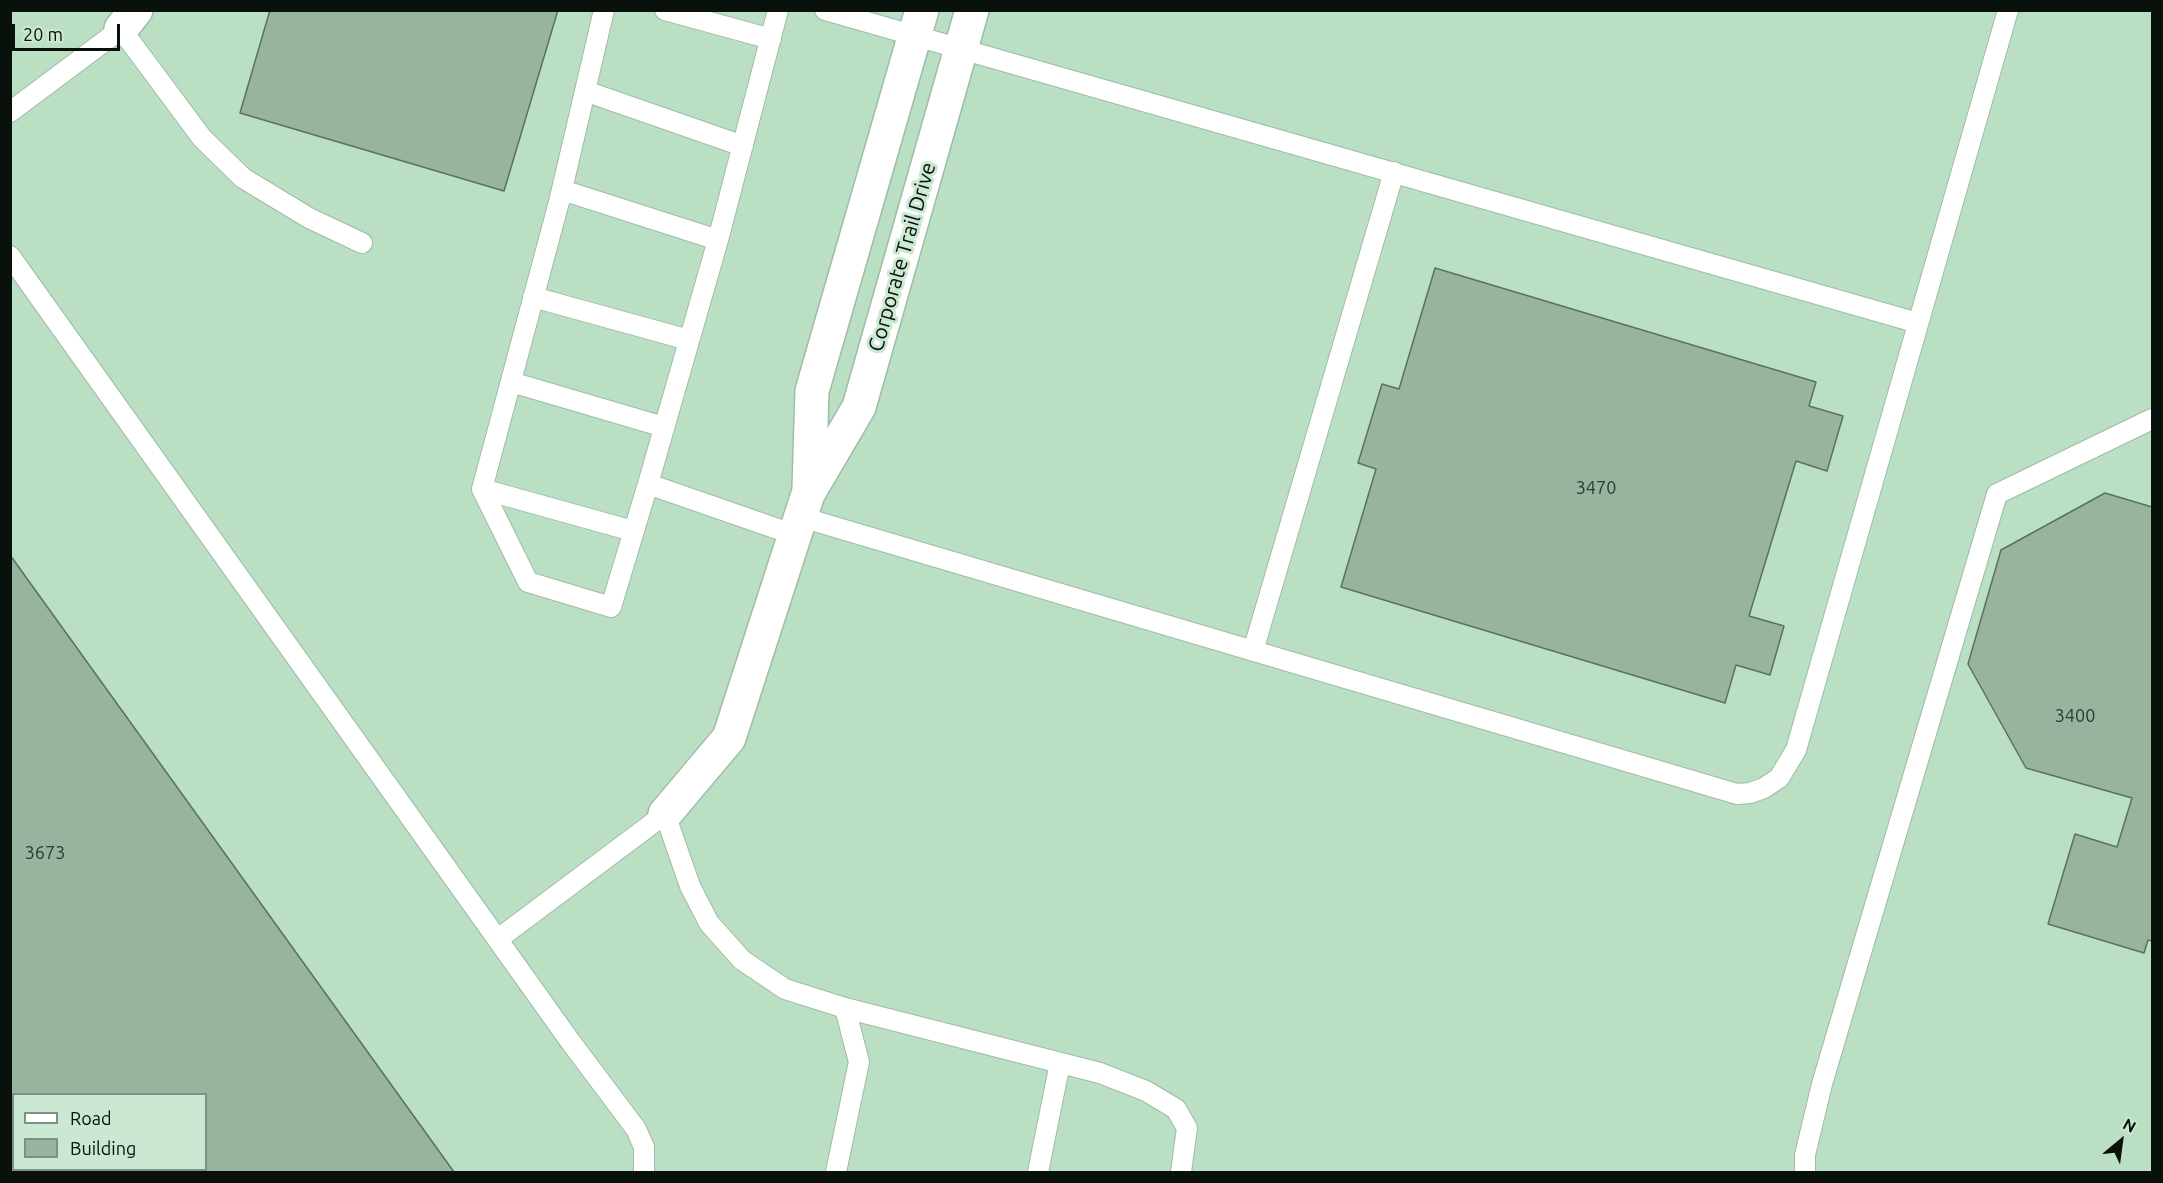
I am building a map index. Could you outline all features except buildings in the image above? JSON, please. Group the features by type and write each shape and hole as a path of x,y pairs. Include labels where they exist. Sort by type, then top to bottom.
{"street":[{"name":"Corporate Trail Drive","path":"666,814 729,738 801,515 858,407 972,10"},
{"name":"Corporate Trail Drive","path":"801,515 812,391 918,22"}],"lane":[{"path":"604,10 562,190 482,489 528,582 611,607 718,240 778,10"},
{"path":"666,10 771,39"},
{"path":"825,10 918,22 962,48 1918,323"},
{"path":"648,484 801,515 1737,794 1750,793 1764,788 1779,778 1796,750 2008,10"},
{"path":"10,112 128,20 202,138 243,178 309,218 362,243"},
{"path":"585,91 743,146"},
{"path":"1252,651 1394,172"},
{"path":"562,190 718,240"},
{"path":"10,256 636,1129 644,1147 644,1173"},
{"path":"533,297 689,339"},
{"path":"511,382 664,427"},
{"path":"1805,1173 1805,1155 1822,1084 1997,494 2152,419"},
{"path":"482,489 633,531"},
{"path":"498,939 666,814 690,886 709,923 736,952 785,989 845,1008 1100,1073 1146,1091 1176,1109 1187,1128 1181,1173"},
{"path":"836,1173 859,1062 845,1008"},
{"path":"1038,1173 1060,1063"}],"shaded area":[{"path":"10,11 2152,11 2152,1172 11,1172"}]}
